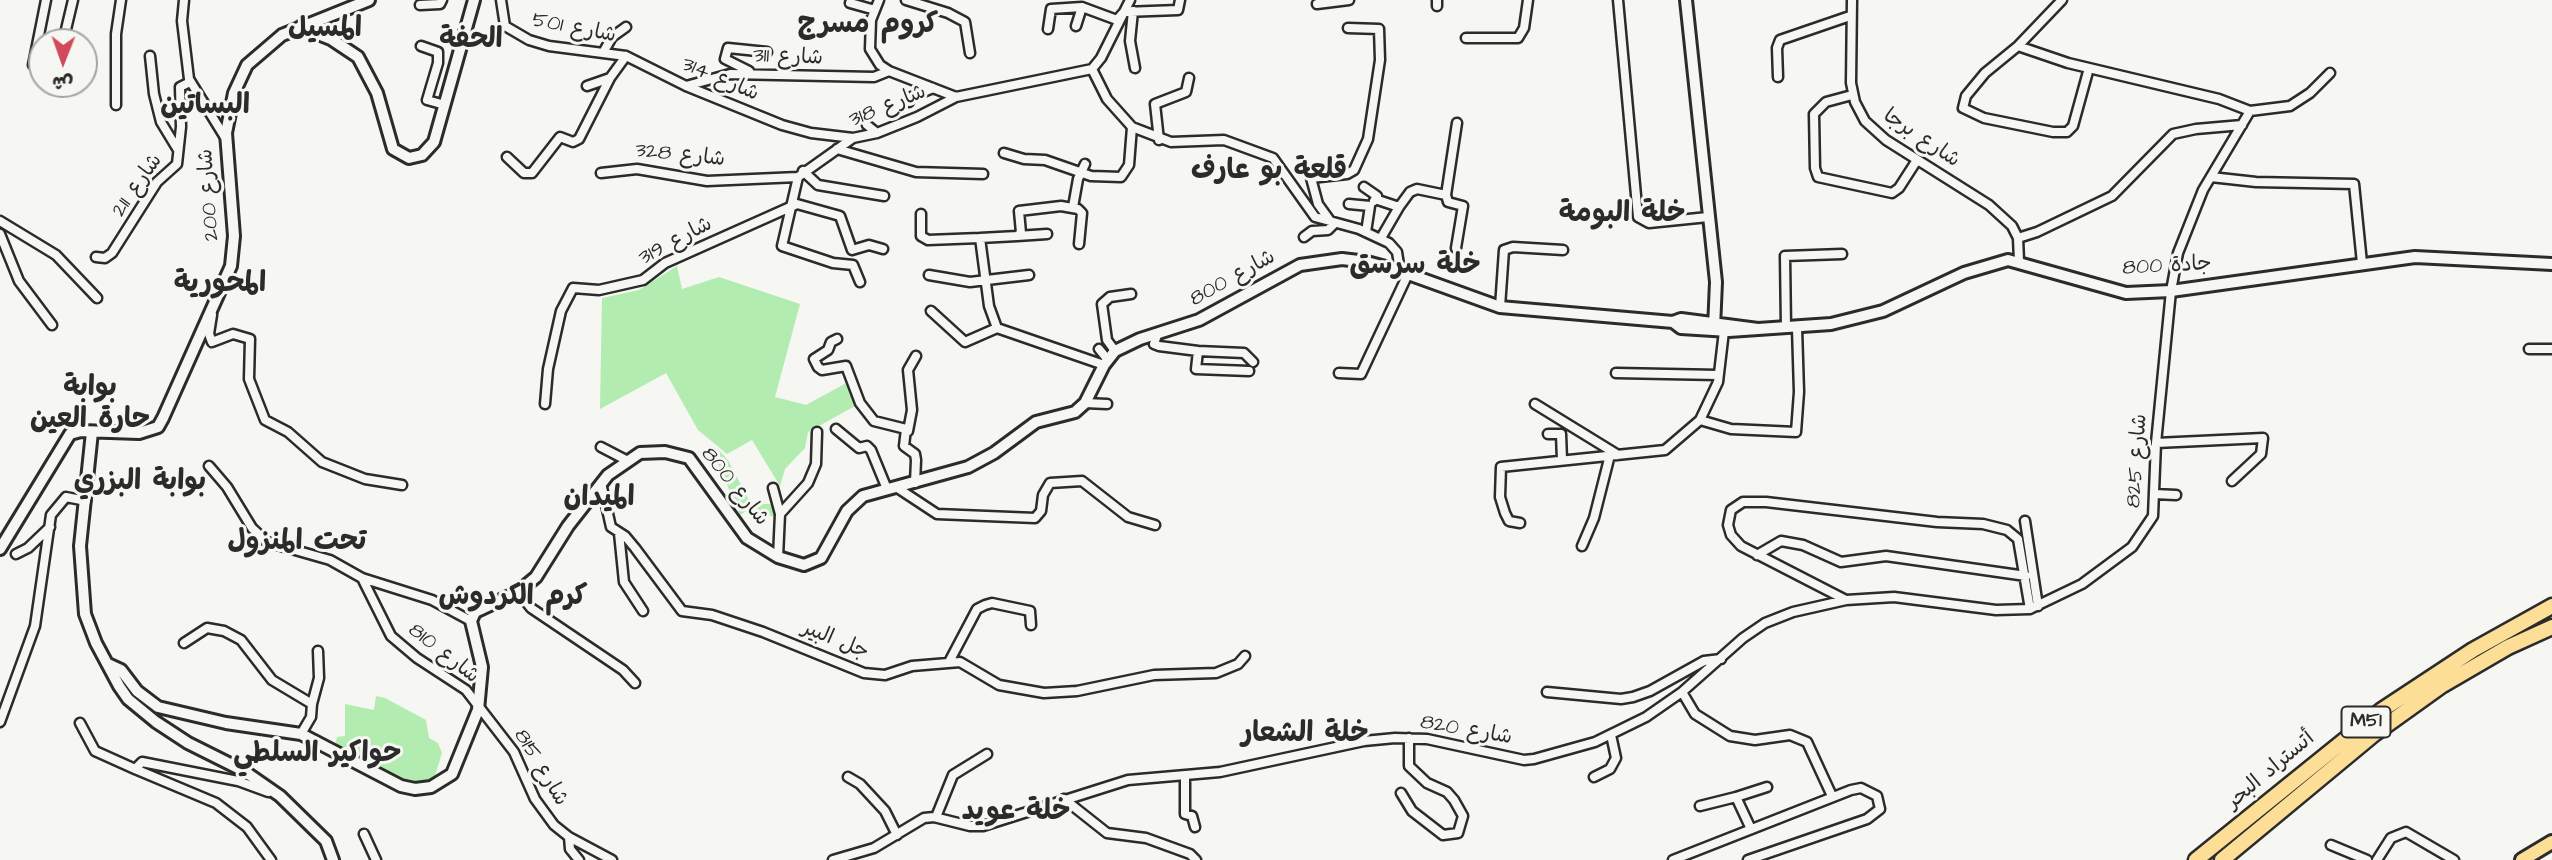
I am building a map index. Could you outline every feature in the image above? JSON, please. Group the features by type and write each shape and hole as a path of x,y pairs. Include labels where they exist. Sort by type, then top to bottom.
{"highway":[{"name":"أتستراد البحر","path":"2196,860 2382,710 2473,650 2552,606"},
{"name":"أتستراد البحر","path":"2222,860 2317,779 2441,686 2497,653 2552,626"},
{"path":"2522,860 2552,842"}],"main road":[{"name":"شارع 200","path":"92,432 134,434 158,427 213,312 229,273 233,251 226,139 229,110 247,65 276,38 369,0"},
{"path":"300,27 331,39 361,61 377,93 393,149 409,158 422,155 430,149 474,0"},
{"path":"1686,0 1719,327"},
{"name":"جادة 800","path":"1758,328 1791,328 1866,316 1964,273 2001,261 2018,261 2126,293 2171,291 2415,257 2552,264"},
{"name":"شارع 800","path":"1109,359 1130,343 1199,320 1300,265 1342,259 1404,272 1500,307 1673,322 1681,328 1758,328"},
{"path":"1085,403 1109,359"},
{"name":"شارع 800","path":"471,621 480,608 518,592 536,577 568,526 601,483 626,460 650,451 678,453 689,458 747,538 778,556 804,565 821,558 854,502 891,488 968,467 994,453 1036,422 1075,412 1085,403"},
{"path":"0,549 70,434 92,432 80,546 85,614 108,664 128,699 156,722 188,743 244,771 280,796 326,841 333,860"},
{"path":"108,664 121,670 136,691 158,707 226,723 301,734 401,786 427,787 452,774 478,710 482,667 471,621"}],"street":[{"path":"40,28 46,0"},
{"path":"66,28 72,0"},
{"path":"117,105 116,34 121,0"},
{"path":"184,0 182,21 190,82 226,139"},
{"path":"420,5 440,4 442,0"},
{"name":"شارع 501","path":"501,0 505,26 512,33 549,46 604,51 626,56"},
{"path":"879,0 869,35 870,49 880,65 956,97"},
{"path":"906,0 948,13 965,22 970,53"},
{"path":"1130,0 1130,41 1135,68"},
{"path":"1048,29 1051,9 1082,7 1112,20 1128,12 1180,8 1180,0"},
{"path":"1317,5 1349,0"},
{"path":"1466,38 1518,38 1524,28 1528,0"},
{"path":"1618,0 1638,217 1649,223 1708,217"},
{"name":"شارع برجا","path":"1852,0 1852,95 1865,121 1874,131 1967,189 1995,210 2012,226 2018,238"},
{"path":"2062,0 2018,46 1994,64 1969,91 1963,107 1967,112 2038,130 2067,132 2073,126 2089,68"},
{"path":"850,3 875,10"},
{"path":"1076,26 1082,7"},
{"path":"1128,12 1093,69 1107,99 1132,127 1160,140 1224,140 1273,158 1315,217 1381,238 1397,252 1404,272 1361,374 1339,373"},
{"path":"1778,77 1777,48 1780,40 1850,16"},
{"path":"604,51 612,37 626,27"},
{"path":"1333,223 1318,204 1311,178 1347,174 1354,170 1368,139 1380,60 1379,29 1348,28"},
{"path":"421,46 438,52 438,63 427,100 445,105"},
{"path":"2018,46 2089,68 2219,99 2250,111 2290,106 2310,93 2330,73"},
{"path":"758,74 730,63 725,59 726,52 728,48 768,52"},
{"path":"150,56 154,94 161,122 178,150"},
{"path":"507,157 524,173 532,173 560,137 573,142 579,139 610,78 626,56"},
{"name":"شارع 314","path":"626,56 686,86 782,125 811,134 853,138"},
{"name":"شارع 318","path":"800,174 853,138 877,133 956,97 1093,69"},
{"name":"شارع 311","path":"686,86 730,74 874,78 889,71"},
{"path":"587,86 610,78"},
{"path":"1160,140 1155,104 1186,92 1189,78"},
{"name":"شارع 211","path":"96,257 104,258 113,253 157,182 175,167 180,88 190,82"},
{"path":"909,102 909,98 925,84"},
{"path":"1852,95 1826,102 1814,114 1815,168 1818,177 1892,193 1899,188 1917,160"},
{"name":"شارع 825","path":"1682,692 1765,623 1793,612 1846,600 1894,597 1996,610 2034,608 2082,584 2132,547 2152,520 2156,443 2171,291 2178,253 2203,190 2250,111"},
{"path":"1456,248 1464,206 1448,202 1446,195 1457,123"},
{"path":"867,125 877,133"},
{"path":"2018,261 2018,238 2037,232 2112,196 2174,134 2242,125"},
{"path":"1004,153 1024,159 1045,160 1084,168 1091,176 1121,177 1128,172 1132,127"},
{"path":"837,149 916,172 983,174"},
{"path":"1073,207 1084,168"},
{"name":"شارع 328","path":"601,173 637,169 707,181 800,174"},
{"path":"860,282 853,265 833,263 785,249 782,242 791,217 789,205 800,174 818,184 884,196"},
{"path":"2211,177 2256,182 2354,184 2361,263"},
{"path":"1364,187 1377,196 1366,232"},
{"path":"1381,238 1409,192 1417,189 1446,195"},
{"path":"1349,204 1373,203 1399,208"},
{"path":"789,205 797,204 840,216 852,250 869,245 883,249"},
{"name":"شارع 319","path":"545,404 548,369 561,310 573,288 599,290 643,280 665,263 789,205"},
{"path":"1017,236 1021,233 1019,211 1073,207 1082,213 1079,244"},
{"path":"921,214 921,236 928,240 1047,234"},
{"path":"0,221 55,255 97,298"},
{"path":"1304,237 1311,231 1328,230 1333,223"},
{"path":"0,234 19,281 38,310 52,325"},
{"path":"979,239 985,282 997,328"},
{"path":"1500,307 1504,250 1513,247 1563,250"},
{"path":"1700,421 1731,429 1796,432 1799,392 1785,256 1842,254"},
{"path":"929,275 961,282 985,282 1029,275"},
{"path":"1109,359 1102,304 1110,297 1131,294"},
{"path":"931,311 965,342 997,328 1109,359"},
{"path":"213,312 209,336 212,342 233,334 250,339 249,379 259,400 261,415 267,422 288,432 322,462 365,479 402,485"},
{"path":"1520,523 1509,521 1505,513 1500,497 1501,467 1665,450 1700,421 1718,375 1721,343 1719,327"},
{"path":"1157,335 1154,344 1159,346 1244,353 1253,362"},
{"path":"837,339 831,342 828,351 814,359 818,367 822,370 845,366 860,402 874,421 908,431"},
{"path":"1099,349 1109,359"},
{"path":"2529,349 2552,349"},
{"path":"1198,351 1196,369 1249,371"},
{"path":"915,483 915,454 904,446 912,410 908,370 916,355"},
{"path":"1616,373 1718,375"},
{"path":"1085,403 1107,404"},
{"path":"1535,404 1614,455"},
{"path":"836,429 859,448 867,446 871,450 891,488 937,514 1035,518 1041,511 1050,483 1082,481 1128,517 1155,525"},
{"path":"780,514 808,483 816,464 817,432"},
{"path":"1548,434 1561,434 1562,460"},
{"path":"2156,443 2263,438 2261,454 2232,481"},
{"path":"601,447 626,460"},
{"path":"1582,546 1614,455"},
{"path":"209,466 227,487 252,528 267,542 330,559 362,578 432,600 471,621"},
{"name":"جل البير","path":"601,483 611,527 635,548 686,613 712,615 872,675 885,675 912,666 965,663 1007,688 1044,693 1085,690 1154,675 1216,673 1238,663 1245,656"},
{"path":"773,488 780,514 778,556"},
{"path":"2154,494 2176,495"},
{"path":"0,722 35,626 53,511 63,499 69,497 86,501"},
{"path":"1846,600 1737,542 1728,525 1731,510 1743,502 1983,524 2007,530 2017,536 2034,608"},
{"path":"2025,521 2034,608"},
{"path":"16,554 50,527"},
{"path":"619,533 624,582 643,611"},
{"path":"1757,555 1781,541 1803,545 1841,562 1886,556 2026,576"},
{"name":"شارع 810","path":"362,578 391,636 417,658 455,680 466,690 478,710"},
{"path":"518,592 531,608 623,670 635,683"},
{"path":"949,662 977,609 985,605 992,603 1030,611 1031,625"},
{"path":"184,643 206,628 232,634 245,643 272,680 312,704"},
{"path":"301,734 311,717 319,678 318,651"},
{"path":"1547,692 1608,698 1633,697 1650,691 1704,661 1720,659"},
{"path":"1682,692 1695,714 1730,736 1755,740 1790,735 1807,742 1832,796"},
{"name":"شارع 820","path":"936,817 970,826 984,826 1128,780 1185,776 1248,767 1364,741 1409,738 1443,742 1524,760 1566,751 1611,735 1646,717 1682,692"},
{"name":"شارع 815","path":"478,710 514,752 542,810 569,836 612,860"},
{"path":"80,723 95,751 216,803 247,827 271,860"},
{"path":"1349,734 1360,732 1364,741"},
{"path":"1594,776 1610,769 1616,758 1611,735"},
{"path":"1401,793 1412,811 1443,835 1458,833 1464,816 1447,792 1427,783 1409,766 1409,738"},
{"path":"833,860 874,848 917,822 936,817 953,775 987,754"},
{"path":"135,769 142,762 238,782 280,796"},
{"path":"1185,776 1185,814 1192,816 1195,827"},
{"path":"848,777 860,784 885,811 897,835"},
{"path":"1700,806 1768,787"},
{"path":"1674,860 1851,790 1868,790 1877,796 1880,809 1867,819 1748,860"},
{"path":"1736,797 1751,829"},
{"path":"1064,799 1107,833 1146,838 1190,854 1196,860"},
{"path":"2377,860 2391,838 2406,832 2454,860"},
{"path":"364,834 376,860"},
{"path":"569,836 570,849 579,860"},
{"path":"2331,845 2367,860"}],"green space":[{"path":"677,266 682,289 719,277 800,304 775,397 806,405 848,382 855,406 808,432 805,448 785,469 780,486 752,440 727,454 698,430 666,373 600,409 602,298 639,290"},
{"path":"718,449 728,460 751,504 772,504 775,517 748,510 740,515 718,464"},
{"path":"376,696 426,720 429,738 438,743 442,753 433,782 401,784 335,745 337,737 345,736 345,704 374,710"}],"district":[{"name":"كروم مسرج","path":"868,26"},
{"name":"المسيل","path":"325,30"},
{"name":"الحفة","path":"471,41"},
{"name":"البساتين","path":"205,107"},
{"name":"قلعة بو عارف","path":"1269,172"},
{"name":"خلة البومة","path":"1622,215"},
{"name":"خلة سرسق","path":"1415,267"},
{"name":"المحورية","path":"220,285"},
{"name":"بوابة حارة العين","path":"90,405"},
{"name":"بوابة البزري","path":"140,483"},
{"name":"الميدان","path":"599,499"},
{"name":"تحت المنزول","path":"297,543"},
{"name":"كرم الكردوش","path":"513,598"},
{"name":"خلة الشعار","path":"1305,735"},
{"name":"حواكير السلطي","path":"317,755"},
{"name":"خلة عويد","path":"1016,813"}]}
